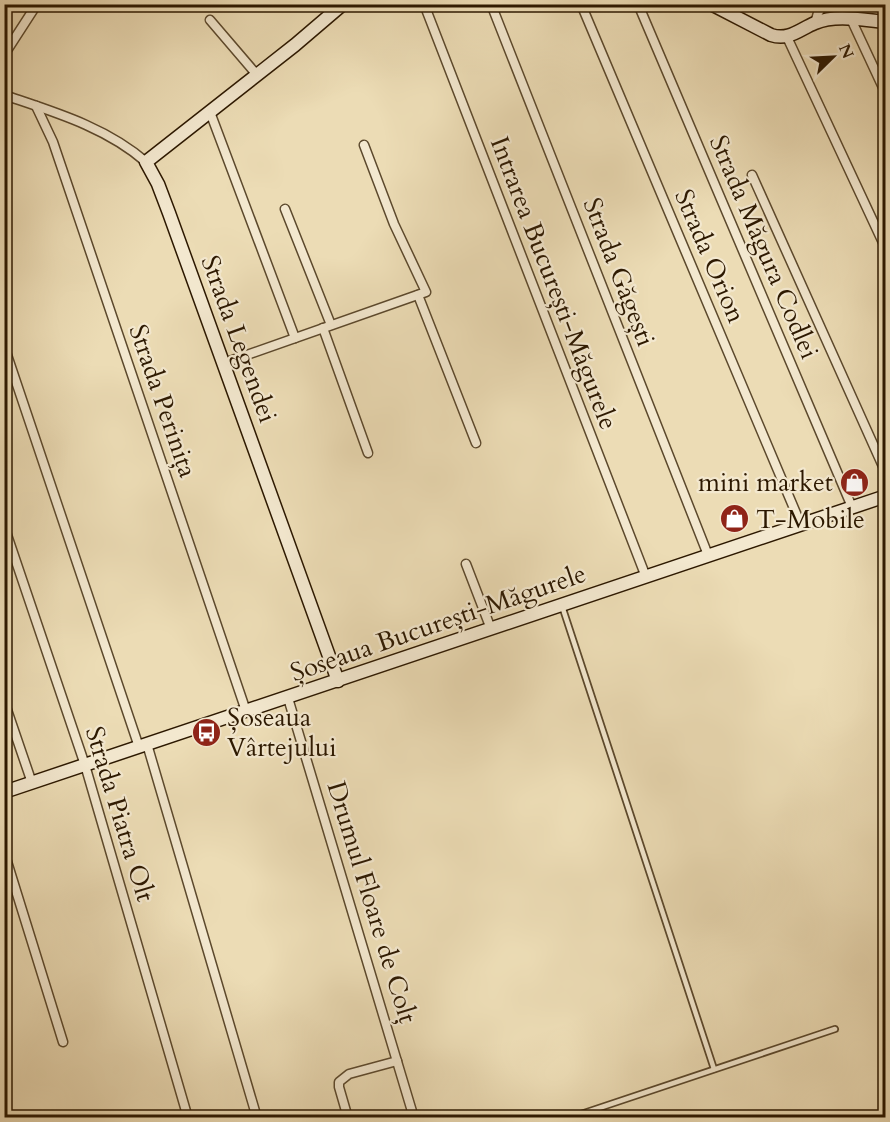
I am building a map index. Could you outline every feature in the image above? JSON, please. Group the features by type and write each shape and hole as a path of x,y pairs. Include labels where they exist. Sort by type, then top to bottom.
{"street":[{"path":"4,55 37,4"},
{"name":"Intrarea București-Măgurele","path":"424,4 646,577"},
{"name":"Strada Găgești","path":"491,4 708,555"},
{"name":"Strada Orion","path":"581,4 801,525"},
{"name":"Strada Măgura Codlei","path":"638,4 852,507"},
{"path":"711,4 771,35 787,37 815,23 831,19 885,22"},
{"path":"815,23 824,4"},
{"path":"146,162 257,75 340,5"},
{"path":"851,19 885,94"},
{"path":"210,20 257,75"},
{"path":"787,37 885,249"},
{"name":"Strada Legendei","path":"4,95 62,115 106,135 134,151 146,162 164,199 338,681"},
{"name":"Strada Perinița","path":"36,106 53,142 246,711"},
{"path":"210,112 295,338"},
{"path":"364,145 422,293 476,443"},
{"path":"752,175 885,472"},
{"path":"285,208 368,453"},
{"path":"224,363 422,293"},
{"path":"4,346 143,745 257,1118"},
{"name":"Șoseaua București-Măgurele","path":"4,792 885,495"},
{"name":"Strada Piatra Olt","path":"4,526 85,765 188,1118"},
{"path":"466,564 491,629"},
{"name":"Drumul Floare de Colț","path":"288,698 414,1118"},
{"path":"4,701 32,783"},
{"path":"4,852 63,1042"},
{"path":"348,1118 339,1082 349,1074 397,1061"}],"lane":[{"path":"562,605 714,1069"},
{"path":"569,1118 835,1029"}],"place":[{"name":"mini market","path":"854,482"},
{"name":"T-Mobile","path":"735,519"},
{"name":"Șoseaua Vârtejului","path":"206,732"}]}
